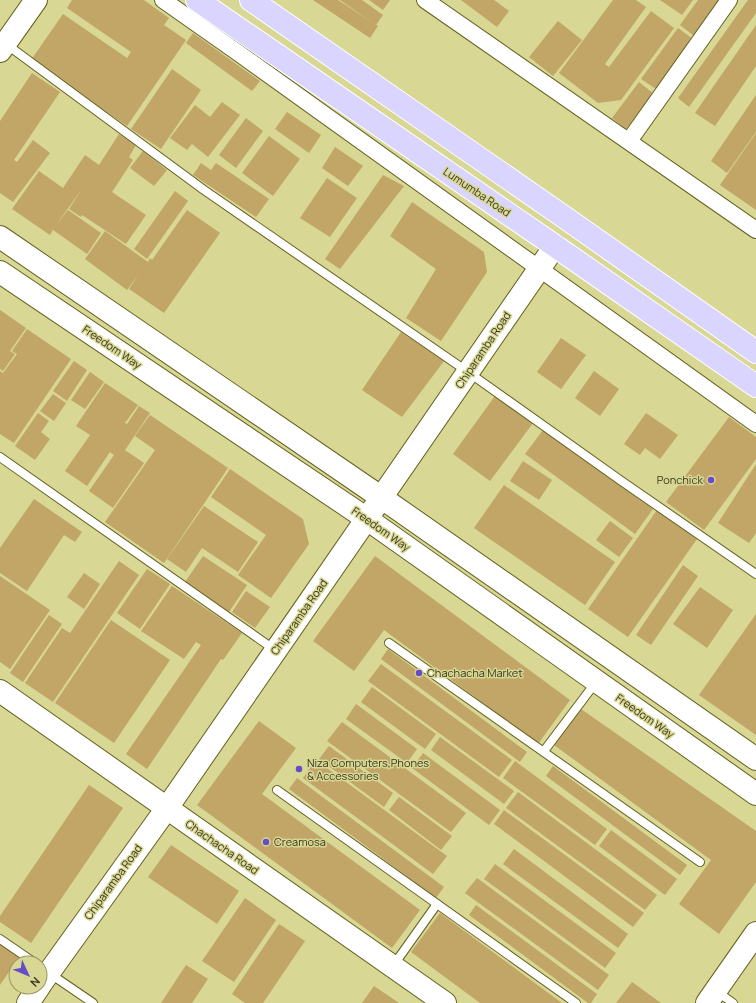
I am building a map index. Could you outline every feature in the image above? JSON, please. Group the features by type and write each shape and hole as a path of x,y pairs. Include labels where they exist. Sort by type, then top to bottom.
{"main road":[{"path":"2,45 36,0"},
{"name":"Lumumba Road","path":"197,0 756,386"},
{"path":"251,0 568,219 756,352"},
{"path":"0,236 382,498 756,759"},
{"name":"Chiparamba Road","path":"48,964 167,808 555,246"},
{"name":"Freedom Way","path":"0,272 367,519 756,794"},
{"name":"Chachacha Road","path":"0,691 445,1003"},
{"path":"711,997 756,933"}],"street":[{"path":"163,0 756,424"},
{"path":"425,0 756,230"},
{"path":"628,141 729,0"}],"lane":[{"path":"2,45 204,190 468,372 756,574"},
{"path":"0,457 276,651"},
{"path":"389,643 700,862"},
{"path":"544,751 596,681"},
{"path":"278,790 576,1003"},
{"path":"393,967 437,904"},
{"path":"0,939 18,955"},
{"path":"48,979 92,1003"},
{"path":"711,997 733,1003"}],"building":[{"path":"72,0 144,0 169,18 164,25 186,40 127,126 31,60 63,14 127,58 131,52 67,8"},
{"path":"313,0 338,0 378,26 370,38"},
{"path":"340,0 362,0 383,15 376,25"},
{"path":"369,0 390,0 383,10"},
{"path":"461,0 494,0 509,11 497,27"},
{"path":"613,0 636,0 646,7 605,64 609,67 651,11 674,28 621,100 598,103 559,73"},
{"path":"660,0 693,0 682,15"},
{"path":"698,0 720,0 694,36 680,25"},
{"path":"748,0 756,0 756,13 689,107 678,98"},
{"path":"558,21 582,40 553,76 529,57"},
{"path":"756,25 756,66 715,126 695,113"},
{"path":"678,28 693,39 656,89 641,79"},
{"path":"193,33 260,81 252,91 186,43"},
{"path":"172,69 201,90 161,149 131,129"},
{"path":"32,73 60,92 14,160 17,162 33,140 50,153 13,202 0,193 0,121"},
{"path":"639,82 654,94 626,129 612,118"},
{"path":"756,95 756,132 727,173 711,161"},
{"path":"222,102 240,115 208,157 192,144 187,150 170,138 195,105 210,117"},
{"path":"287,112 321,135 309,153 275,129"},
{"path":"246,118 263,131 236,168 219,155"},
{"path":"756,133 756,210 720,185"},
{"path":"119,134 136,145 129,157 133,160 112,192 146,215 126,244 82,215 81,217 69,209 82,189 56,225 68,210 101,233 87,254 53,230 50,235 12,209 39,171 63,188 85,155 99,165"},
{"path":"269,136 300,159 273,196 242,173"},
{"path":"335,147 363,166 348,186 322,168"},
{"path":"143,151 167,170 154,186 130,168"},
{"path":"201,163 211,170 216,163 269,199 256,217 193,175"},
{"path":"383,175 404,186 340,269 325,259"},
{"path":"327,178 357,198 330,237 300,218"},
{"path":"175,191 188,201 147,259 134,249"},
{"path":"412,202 484,252 487,272 441,341 406,318 436,269 390,236"},
{"path":"187,210 220,233 164,313 129,289 138,275 127,290 85,259 105,231 148,262 150,258 152,260"},
{"path":"0,310 26,328 10,351 15,354 3,371 0,369"},
{"path":"27,329 71,359 14,443 0,434 0,371 3,373 17,354 12,351"},
{"path":"401,332 444,361 402,417 362,390"},
{"path":"561,338 586,355 561,389 537,372"},
{"path":"74,361 87,370 67,401 53,391"},
{"path":"594,371 619,389 600,416 575,398"},
{"path":"90,372 104,382 85,409 71,400"},
{"path":"105,383 138,405 125,423 127,424 139,406 150,413 125,450 144,463 113,508 89,491 114,455 110,452 87,486 65,471 90,435 76,426"},
{"path":"53,394 66,403 54,421 40,411"},
{"path":"495,396 533,423 490,481 453,454"},
{"path":"38,413 49,421 41,432 50,439 35,460 15,446"},
{"path":"646,413 678,435 660,459 645,448 640,455 624,444"},
{"path":"150,415 228,468 164,563 105,522 155,450 135,436"},
{"name":"Ponchick","path":"729,417 756,437 756,459 704,530 666,502"},
{"path":"543,430 653,509 635,534 525,454"},
{"path":"523,461 552,480 539,500 510,481"},
{"path":"756,464 756,533 749,543 718,523"},
{"path":"230,469 303,519 309,544 271,598 238,575 266,535 211,497"},
{"path":"504,485 615,562 585,605 474,528"},
{"path":"34,499 82,532 75,542 64,535 27,591 0,573 0,548"},
{"path":"204,506 258,542 238,572 202,548 186,572 167,559"},
{"path":"657,510 697,539 628,637 588,609"},
{"path":"610,521 633,538 619,557 596,540"},
{"path":"203,556 247,585 229,612 185,582"},
{"path":"375,556 570,700 538,744 384,630 354,671 313,641"},
{"path":"119,561 139,575 53,702 25,683 62,628 70,633"},
{"path":"683,565 698,576 651,645 636,635"},
{"path":"147,569 170,584 140,629 117,613"},
{"path":"84,573 100,584 84,609 67,597"},
{"path":"0,576 50,610 10,669 0,662"},
{"path":"172,586 242,633 223,660 221,659 147,769 126,754 201,645 196,642 184,659 141,631"},
{"path":"700,587 733,610 707,648 673,624"},
{"path":"246,591 270,607 255,628 232,612"},
{"path":"756,614 756,735 699,695"},
{"path":"49,615 62,624 23,682 10,673"},
{"path":"111,620 170,660 114,743 55,703"},
{"path":"388,649 527,752 520,762 381,659"},
{"path":"381,664 512,760 499,777 368,681"},
{"path":"372,687 436,734 425,749 361,702"},
{"path":"356,704 417,749 407,763 346,719"},
{"path":"581,709 756,831 756,882 719,934 679,904 711,860 554,745"},
{"path":"259,721 296,748 262,794 420,910 392,948 197,805"},
{"path":"342,722 466,813 451,832 327,741"},
{"path":"440,737 514,791 504,804 431,750"},
{"path":"329,746 393,793 384,807 319,759"},
{"path":"423,753 500,810 489,825 412,768"},
{"path":"316,760 447,856 433,874 303,778"},
{"path":"515,761 607,829 595,845 503,778"},
{"path":"553,766 687,865 680,875 546,776"},
{"path":"297,778 444,887 436,898 289,789"},
{"path":"89,785 123,808 31,943 0,922 0,916"},
{"path":"518,792 657,895 645,910 506,808"},
{"path":"399,797 452,836 441,850 389,810"},
{"path":"504,810 644,913 633,927 494,824"},
{"path":"611,830 677,879 665,895 599,846"},
{"path":"171,845 239,891 217,924 148,877"},
{"path":"514,849 628,934 618,948 503,864"},
{"path":"495,864 616,953 605,968 484,879"},
{"path":"477,878 609,975 598,990 465,893"},
{"path":"245,898 276,920 234,982 202,961"},
{"path":"476,905 597,994 591,1003 588,1003 469,915"},
{"path":"440,913 562,1003 480,1003 411,952"},
{"path":"279,924 305,941 263,1003 245,1003 232,994"},
{"path":"0,938 22,953 21,955 8,955 8,973 0,985"},
{"path":"186,965 208,979 192,1003 161,1003"},
{"path":"632,982 661,1003 616,1003"},
{"path":"374,986 399,1003 362,1003"}],"place":[{"name":"Ponchick","path":"711,480"},
{"name":"Chachacha Market","path":"419,673"},
{"name":"Niza Computers,Phones & Accessories","path":"299,769"},
{"name":"Creamosa","path":"266,842"}]}
